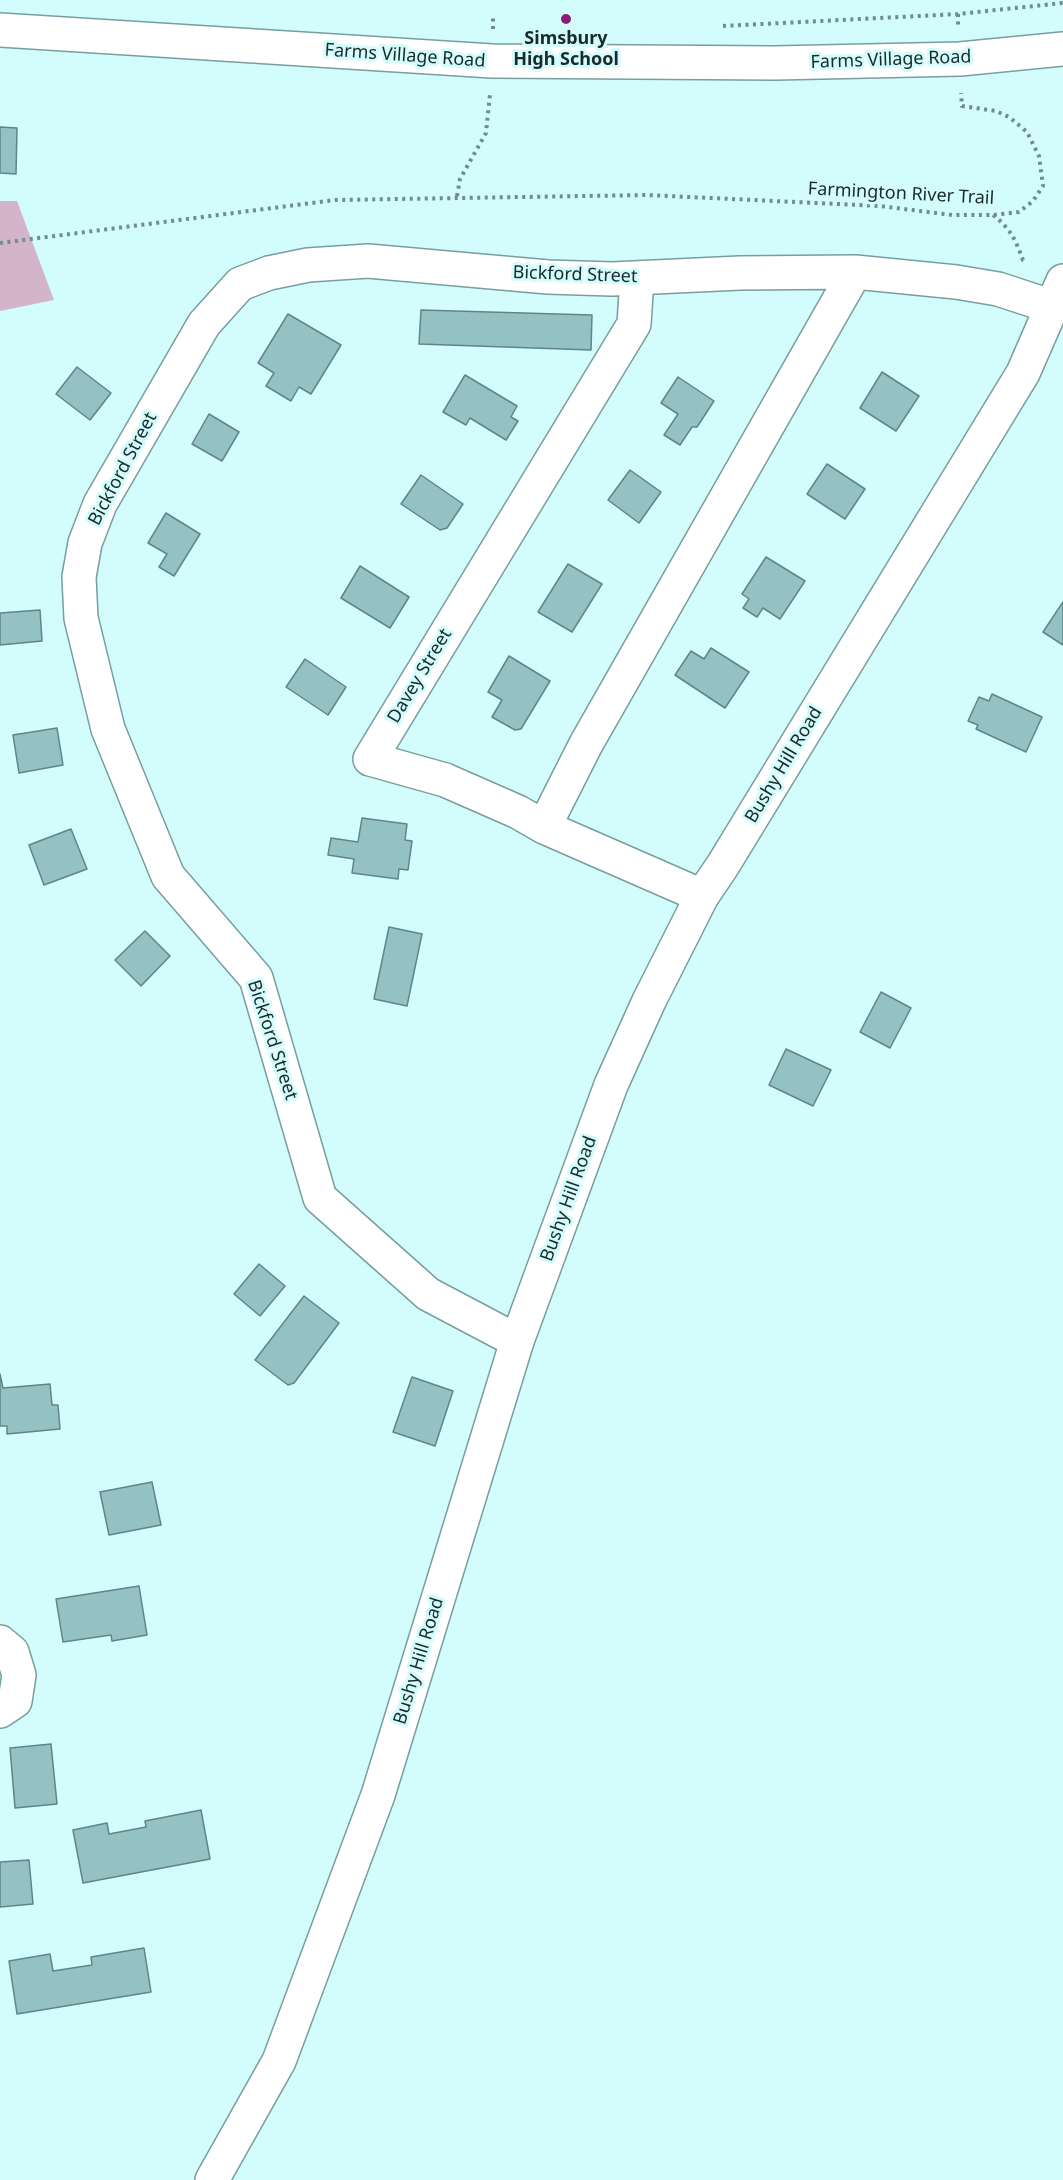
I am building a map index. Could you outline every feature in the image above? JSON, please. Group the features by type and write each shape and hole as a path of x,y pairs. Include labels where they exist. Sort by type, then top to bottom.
{"main road":[{"name":"Farms Village Road","path":"0,30 492,62 786,63 960,59 1063,50"},
{"name":"Bickford Street","path":"517,1341 428,1294 320,1198 256,978 168,876 108,729 81,618 79,578 85,543 100,504 204,324 240,284 268,273 308,265 368,261 548,277 637,278 740,273 855,272 1058,294"},
{"path":"544,827 586,744 855,272"},
{"name":"Davey Street","path":"637,278 634,324 370,759 445,780 518,812 544,827 702,896"},
{"name":"Bushy Hill Road","path":"212,2180 279,2061 378,1795 517,1341 611,1086 649,1000 702,896 1023,373 1058,294"},
{"path":"0,1642 12,1652 19,1675 15,1701 0,1711"}],"path":[{"path":"715,27 889,19 1063,3"},
{"path":"457,196 460,179 486,133 493,18"},
{"name":"Farmington River Trail","path":"0,243 335,200 457,196 647,195 880,206 952,215 993,215 1019,212 1033,201 1043,186 1040,156 1027,132 1009,117 983,107 962,106 961,95"},
{"path":"993,215 1007,226 1013,235 1023,260 1033,264"}],"shaded area":[{"path":"0,201 17,201 54,300 0,311"}],"building":[{"path":"0,127 17,128 16,174 0,173"},
{"path":"421,310 592,315 591,350 419,344"},
{"path":"288,314 341,345 311,394 299,387 291,401 266,386 274,373 258,363"},
{"path":"77,367 111,393 90,420 56,394"},
{"path":"882,372 919,396 896,431 860,408"},
{"path":"465,375 517,406 511,417 518,421 506,440 470,418 466,425 443,412"},
{"path":"678,377 714,401 697,427 692,427 680,445 664,435 678,414 661,403"},
{"path":"209,414 239,432 222,461 192,444"},
{"path":"827,464 865,489 845,519 807,494"},
{"path":"630,470 661,492 639,523 608,500"},
{"path":"421,475 463,504 447,528 440,530 401,504"},
{"path":"166,513 200,534 174,576 159,567 167,554 148,543"},
{"path":"766,557 805,581 780,619 763,608 757,617 743,608 749,599 742,594"},
{"path":"568,564 602,584 572,632 538,612"},
{"path":"360,566 409,597 390,628 341,598"},
{"path":"1063,602 1063,645 1043,632"},
{"path":"40,610 42,641 0,645 0,613"},
{"path":"711,648 749,672 725,708 675,675 691,651 704,659"},
{"path":"509,656 550,681 521,729 515,730 492,717 502,700 488,692"},
{"path":"305,659 346,687 328,715 286,687"},
{"path":"992,694 1042,717 1026,752 976,729 978,725 968,721 979,697 989,701"},
{"path":"57,728 63,765 19,773 13,735"},
{"path":"362,818 407,824 405,840 412,841 408,870 399,869 398,879 352,873 354,859 328,855 331,838 358,842"},
{"path":"71,829 87,869 44,885 29,845"},
{"path":"389,927 422,934 407,1006 374,999"},
{"path":"145,931 170,956 141,986 115,960"},
{"path":"881,992 911,1008 890,1048 860,1032"},
{"path":"786,1049 831,1070 813,1106 769,1085"},
{"path":"259,1264 285,1286 260,1316 234,1294"},
{"path":"304,1296 339,1323 294,1383 288,1385 255,1360"},
{"path":"0,1374 3,1388 50,1384 52,1405 58,1405 60,1429 7,1434 7,1426 0,1426"},
{"path":"412,1377 453,1391 435,1446 393,1432"},
{"path":"152,1482 161,1525 109,1535 100,1492"},
{"path":"139,1586 147,1635 112,1641 111,1635 63,1642 56,1599"},
{"path":"51,1744 57,1804 15,1808 10,1748"},
{"path":"201,1810 210,1859 83,1883 73,1830 107,1823 109,1834 146,1827 145,1821"},
{"path":"29,1860 33,1904 0,1907 0,1862"},
{"path":"144,1948 151,1992 17,2014 9,1961 50,1954 53,1971 92,1965 91,1957"}],"place":[{"name":"Simsbury High School","path":"566,19"}]}
